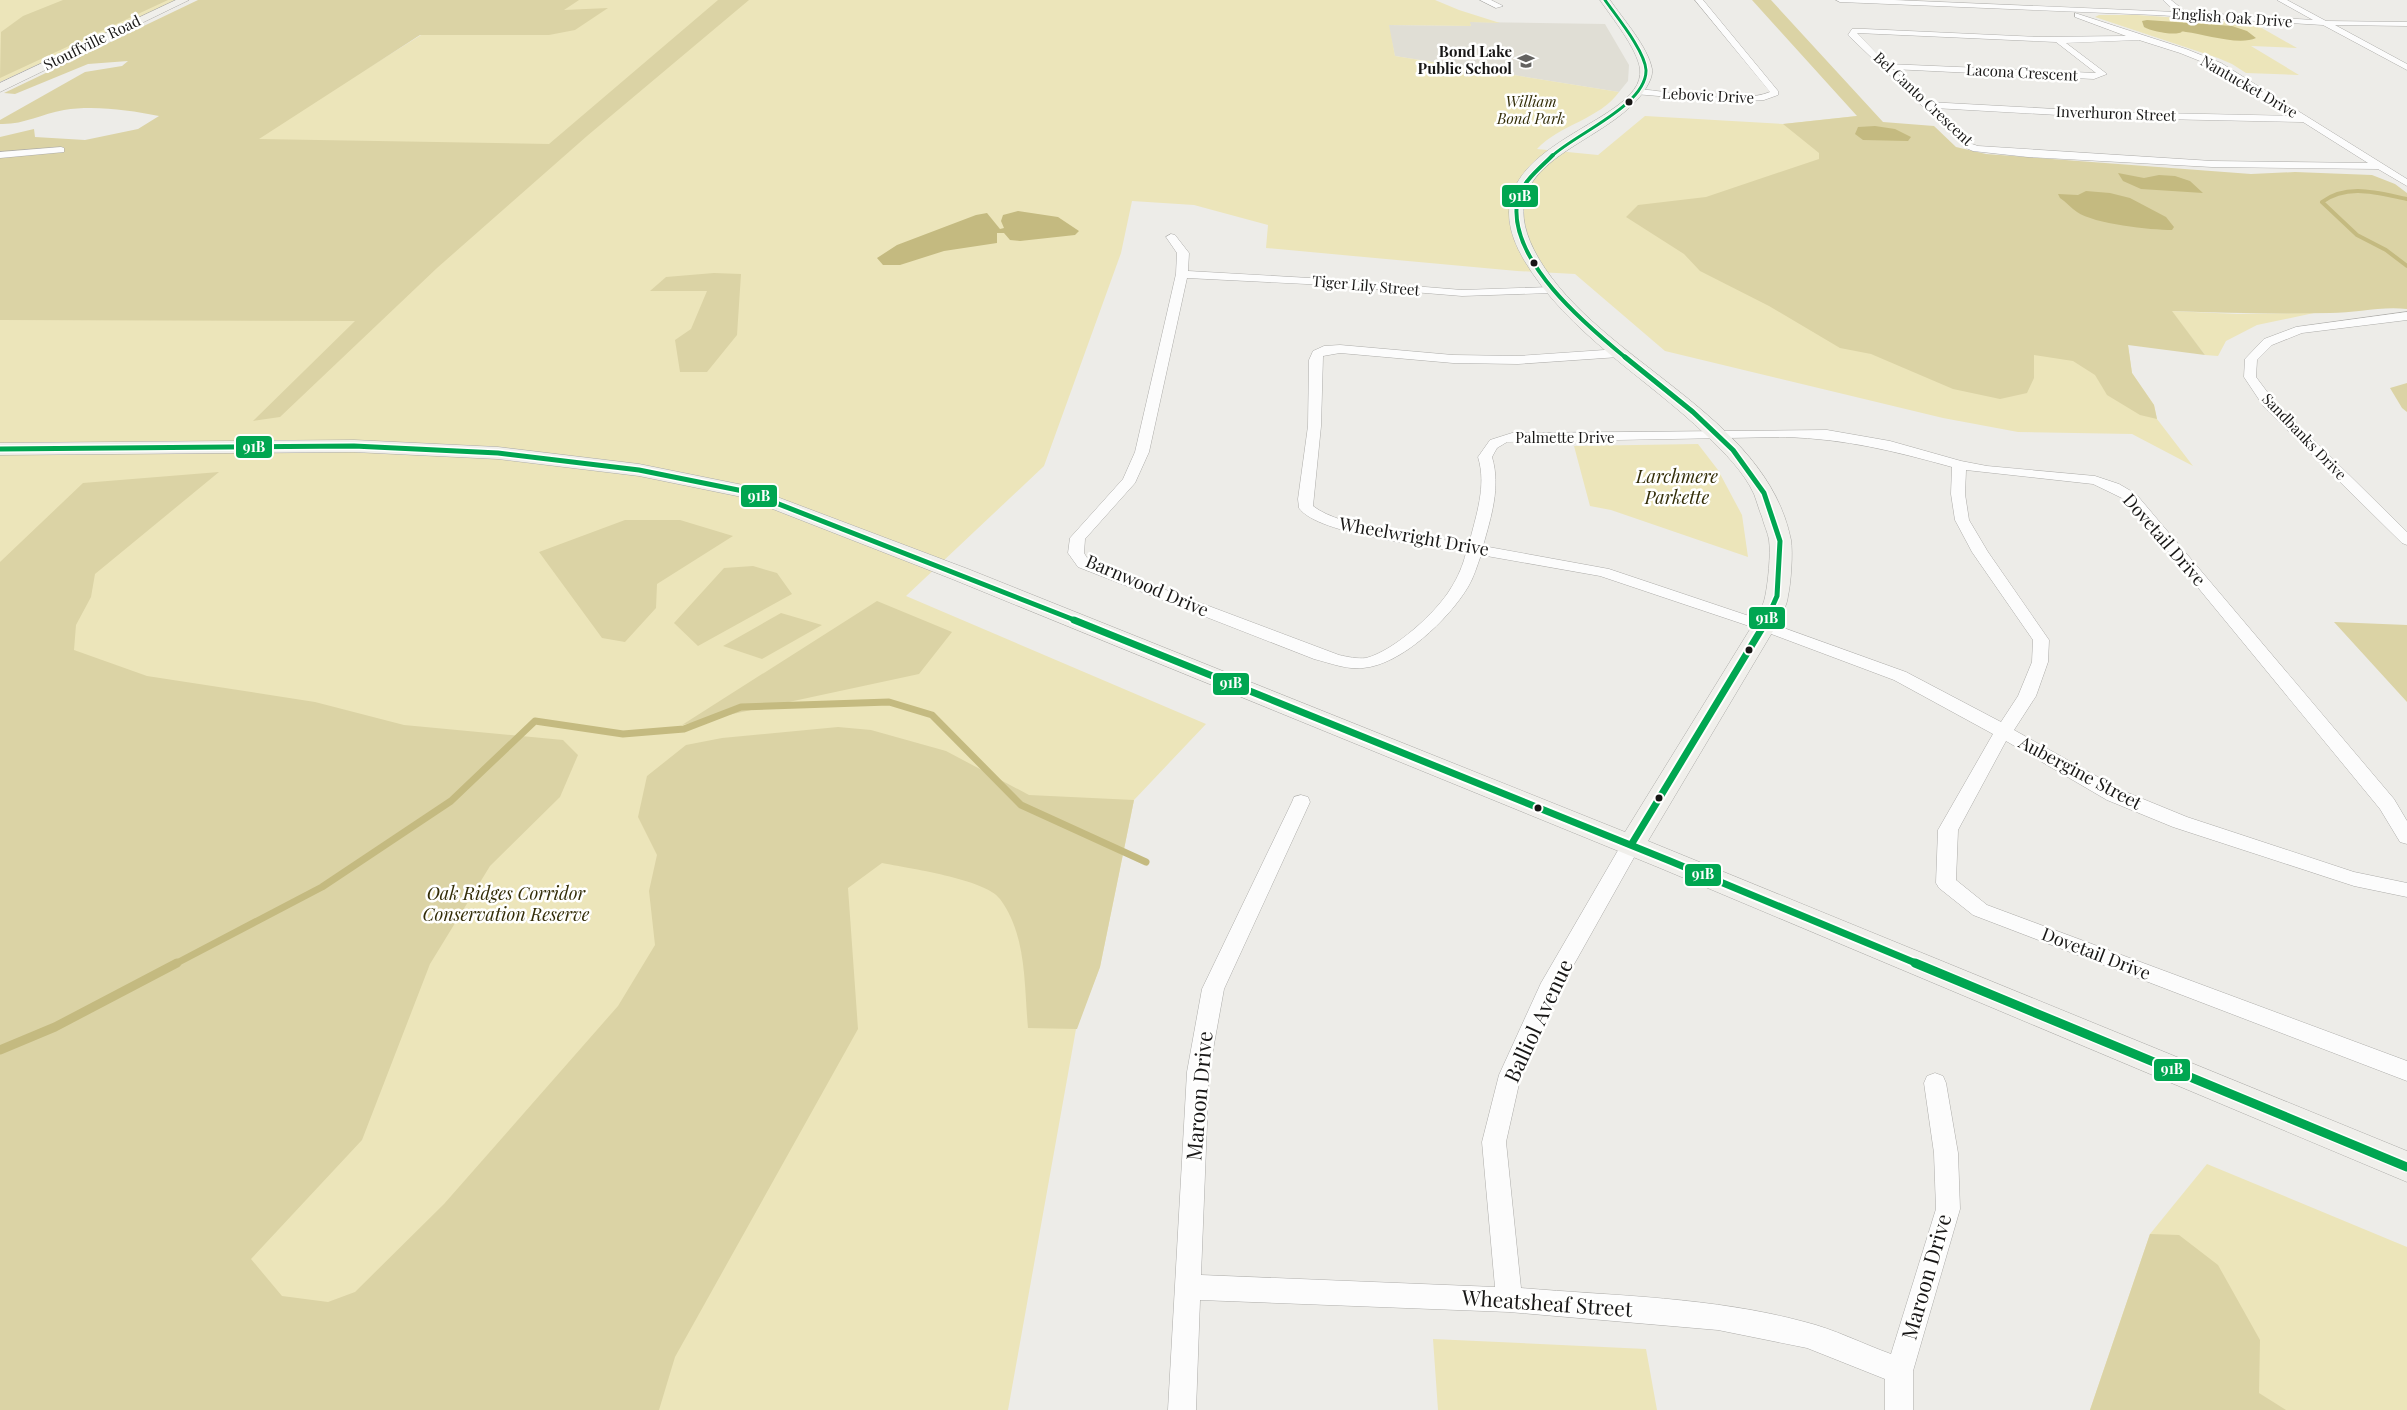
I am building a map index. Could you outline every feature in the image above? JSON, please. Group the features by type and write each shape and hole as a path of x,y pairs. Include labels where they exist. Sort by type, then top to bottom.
{"main road":[{"name":"Stouffville Road","path":"0,88 184,0"},
{"path":"1605,0 1646,70 1645,80 1638,92 1622,110 1571,140 1549,157 1523,188 1516,216 1520,237 1550,290 1619,353 1674,395 1720,435 1750,471 1769,504 1780,539 1777,597 1764,626 1631,845"},
{"path":"0,449 354,446 498,453 639,470 748,492 1631,845 2407,1167"}],"street":[{"path":"1484,0 1499,6"},
{"name":"Lebovic Drive","path":"1638,92 1754,99 1769,98 1775,93 1699,0"},
{"name":"English Oak Drive","path":"1840,0 1942,2 2325,23 2407,24"},
{"name":"Nantucket Drive","path":"2054,0 2101,25 2218,65 2407,183"},
{"path":"2167,0 2184,15"},
{"path":"2281,0 2407,66"},
{"name":"Bel Canto Crescent","path":"2141,38 2105,41 2060,41 1871,31 1852,32 1969,146 1988,152 2212,164 2380,166"},
{"name":"Lacona Crescent","path":"1887,66 2094,76 2103,74 2060,41"},
{"name":"Inverhuron Street","path":"1927,105 2111,115 2304,119"},
{"path":"0,155 61,150"},
{"name":"Barnwood Drive","path":"1171,237 1184,253 1182,274 1142,452 1130,480 1078,538 1076,553 1083,564 1320,655 1350,663 1375,661 1421,631 1448,605 1466,577 1474,548"},
{"name":"Tiger Lily Street","path":"1182,274 1327,282 1462,293 1550,290"},
{"name":"Sandbanks Drive","path":"2407,316 2300,330 2268,342 2250,359 2250,377 2269,404 2407,540"},
{"name":"Wheelwright Drive","path":"1619,353 1518,360 1453,359 1340,349 1324,350 1317,354 1314,361 1316,389 1315,431 1306,508 1316,516 1341,526 1603,572 1764,626"},
{"name":"Dovetail Drive","path":"1720,435 1827,434 1890,445 1959,465 2095,480 2114,486 2131,497 2387,804 2407,837"},
{"name":"Palmette Drive","path":"1474,548 1488,499 1490,471 1485,457 1490,445 1498,440 1512,438 1720,435"},
{"path":"1959,465 1958,494 1962,520 1980,552 2040,640 2040,662 2027,696 2002,732"},
{"name":"Aubergine Street","path":"1764,626 1900,676 1950,701 2114,794 2180,822 2354,879 2407,890"},
{"name":"Dovetail Drive","path":"2002,732 1948,830 1946,883 1980,910 2407,1071"},
{"name":"Maroon Drive","path":"1182,1410 1198,1072 1212,989 1301,802"},
{"name":"Balliol Avenue","path":"1509,1300 1494,1142 1510,1075 1549,988 1631,845"},
{"name":"Maroon Drive","path":"1899,1410 1899,1371 1948,1209 1946,1153 1935,1083"},
{"name":"Wheatsheaf Street","path":"1188,1287 1509,1300 1718,1317 1807,1335 1899,1371"}],"shaded area":[{"path":"63,0 168,0 0,78 1,32 23,16"},
{"path":"198,0 579,0 564,10 608,8 575,30 549,35 420,35 259,139 549,144 718,0 749,0 587,136 437,268 280,417 253,421 355,321 0,320 0,137 34,129 35,137 85,140 138,129 159,116 112,109 87,108 64,110 16,123 0,124 0,120 85,72 122,66 128,61 88,64 15,94 4,93"},
{"path":"1752,0 1771,0 1883,122 1934,126 1956,147 1986,154 2251,174 2295,172 2372,175 2395,184 2407,193 2407,309 2388,308 2340,313 2172,311 2205,355 2128,345 2132,373 2154,405 2157,419 2140,415 2107,395 2095,375 2073,361 2034,355 2034,378 2027,393 2000,399 1953,389 1871,354 1840,348 1769,306 1700,271 1684,254 1626,217 1638,205 1706,197 1819,159 1819,153 1783,124 1857,116"},
{"path":"2142,21 2232,26 2247,31 2256,38 2240,41 2184,32 2161,32 2144,27"},
{"name":"Bond Lake Public School","path":"1469,22 1605,24 1629,65 1628,81 1619,92 1395,56 1388,25 1471,26"},
{"path":"1875,126 1895,129 1911,137 1908,141 1863,140 1855,134 1858,127"},
{"path":"2118,173 2144,178 2159,175 2175,176 2190,181 2203,193 2141,189 2123,181"},
{"path":"2086,191 2110,193 2130,198 2166,217 2174,227 2172,230 2151,229 2096,220 2077,212 2060,198 2058,194 2078,195"},
{"path":"1018,211 1058,217 1079,231 1075,235 1020,241 1010,240 1004,233 997,233 997,243 944,251 900,265 883,265 877,258 897,245 976,215 987,213 1000,229 1004,228 1001,221 1003,215"},
{"path":"714,273 741,274 737,335 707,372 680,372 675,340 691,329 707,291 650,291 666,277"},
{"path":"2407,383 2407,412 2402,408 2390,388"},
{"path":"219,472 95,574 91,597 76,625 74,650 147,676 315,702 404,725 563,740 578,755 560,797 490,866 430,964 362,1140 251,1259 282,1296 328,1302 355,1292 444,1204 618,1006 655,945 649,891 657,855 638,817 647,776 686,745 722,738 838,727 871,730 946,751 1029,795 1134,800 1100,967 1077,1029 1028,1028 1025,978 1020,945 1009,913 1000,899 992,892 945,875 882,863 848,888 858,1029 675,1357 659,1410 0,1410 0,562 83,483"},
{"path":"625,520 680,520 733,536 657,584 656,608 625,642 602,638 539,552"},
{"path":"753,566 777,573 792,594 698,646 674,623 724,568"},
{"path":"877,601 952,632 919,674 682,725"},
{"path":"781,613 822,625 762,659 723,646"},
{"path":"2334,622 2407,625 2407,702"},
{"path":"2150,1234 2179,1235 2218,1265 2260,1340 2259,1393 2286,1410 2090,1410"}],"green space":[{"path":"0,0 179,0 0,82"},
{"name":"Oak Ridges Corridor Conservation Reserve","path":"477,0 1435,0 1500,23 1470,22 1471,26 1389,25 1395,56 1619,92 1611,101 1591,116 1556,134 1537,149 1598,155 1645,116 1783,124 1857,116 2128,345 2132,373 2154,405 2157,419 2193,466 2132,434 2018,432 1943,418 1665,351 1575,274 1517,271 1266,248 1268,225 1194,205 1132,201 1121,253 1044,466 906,596 1206,724 1134,800 1100,967 1076,1029 1008,1410 0,1410 0,298"},
{"path":"2099,15 2137,15 2253,23 2297,48 2251,46 2299,75 2246,73 2218,58 2095,17"},
{"path":"2171,311 2237,314 2314,313 2257,325 2226,341 2218,356 2205,355"},
{"name":"Larchmere Parkette","path":"1698,444 1718,470 1742,515 1748,557 1611,510 1590,506 1574,446"},
{"path":"2207,1164 2407,1247 2407,1410 2090,1410 2150,1234"},
{"path":"1433,1339 1646,1349 1657,1410 1438,1410"}],"waterway":[{"path":"2407,199 2374,192 2352,191 2332,196 2322,202 2357,235 2386,250 2407,266"},
{"path":"175,964 322,887 451,801 535,721 623,734 684,729 741,707 889,702 932,715 1021,805 1146,862"},
{"path":"0,1050 55,1027 177,963"}],"transit line":[{"name":"91B","path":"1605,0 1640,53 1646,69 1644,79 1635,96 1622,108 1561,147 1529,178 1517,202 1518,228 1533,262 1563,302 1603,339 1693,412 1733,450 1764,493 1780,541 1777,596 1764,626 1631,845"},
{"name":"91B","path":"0,449 354,446 498,453 639,470 748,492 960,574 1670,861 2407,1167"}],"place":[{"name":"Bond Lake Public School","path":"1526,61"}],"park label":[{"name":"William Bond Park","path":"1531,110"}]}
